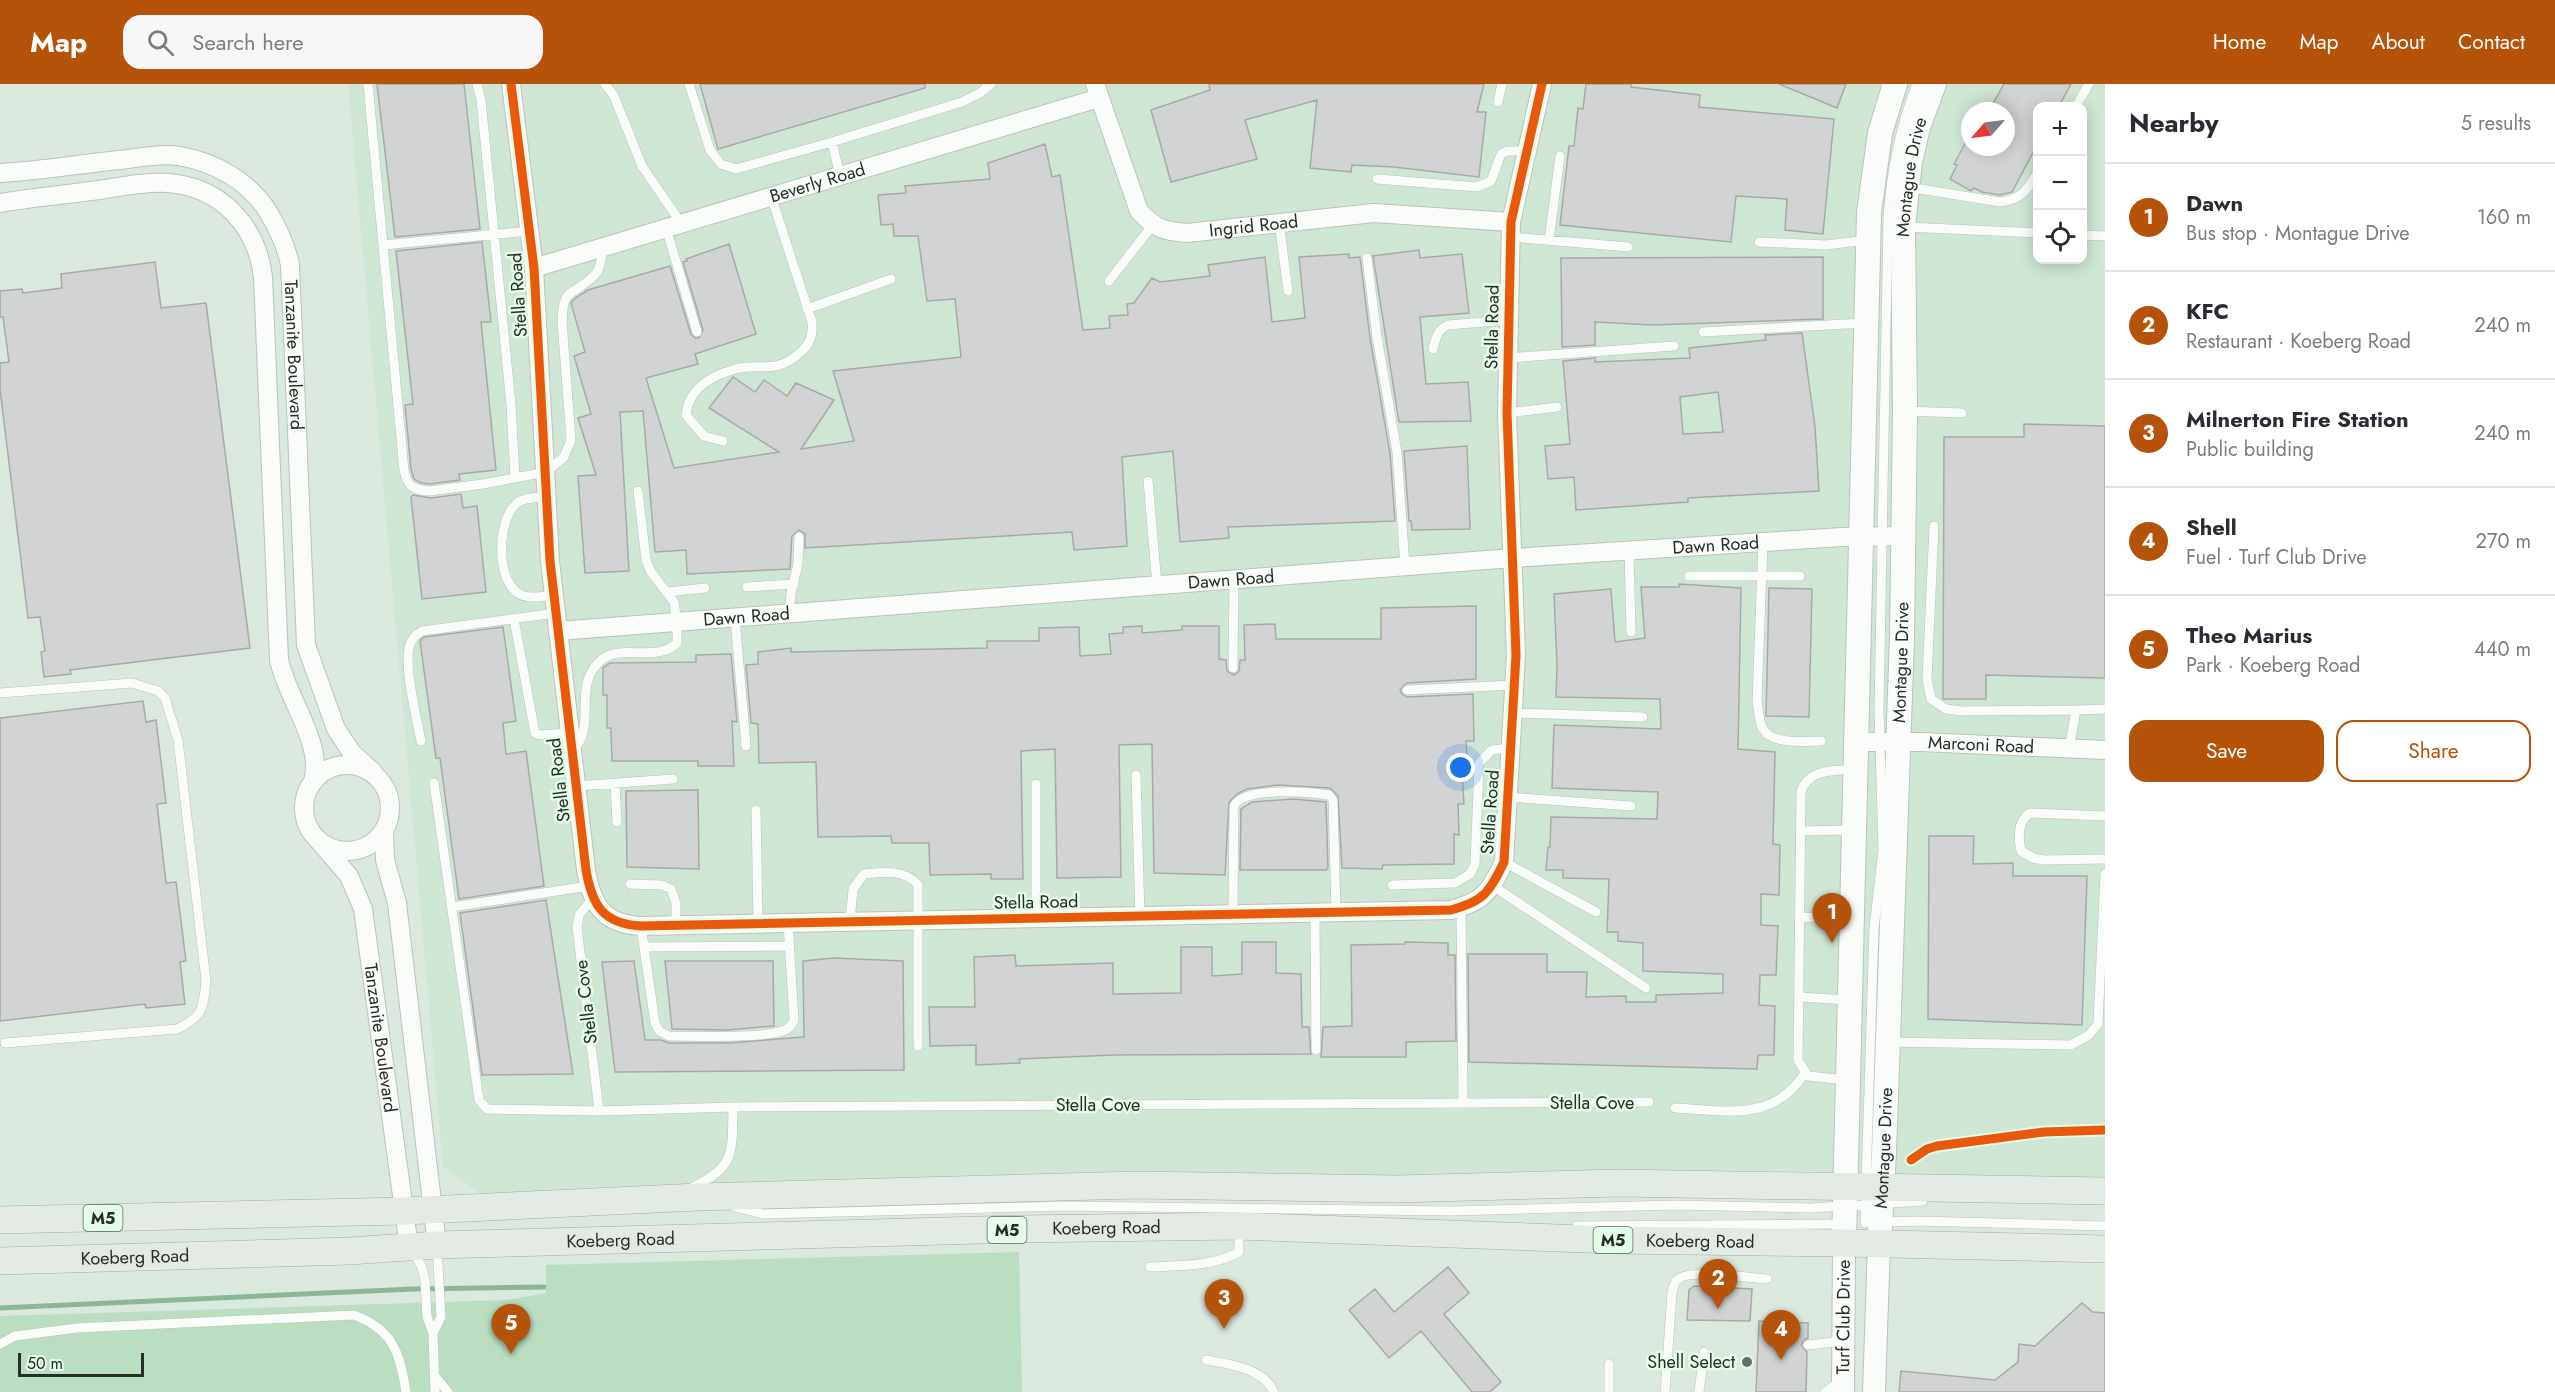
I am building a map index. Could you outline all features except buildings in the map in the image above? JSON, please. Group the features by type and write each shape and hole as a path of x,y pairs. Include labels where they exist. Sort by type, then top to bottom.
{"main road":[{"name":"Montague Drive","path":"1864,1212 1849,1080 1854,831 1856,769 1879,742 1883,537 1905,411 1886,235 1874,164 1880,133 1895,84"},
{"name":"Montague Drive","path":"1864,1212 1888,1042 1879,742 1883,537 1866,322 1886,235 1907,186 1918,127 1934,84"},
{"name":"Koeberg Road","path":"0,1220 405,1211 698,1197 1135,1185 1396,1189 1619,1183 1864,1212 2105,1249"},
{"name":"Koeberg Road","path":"0,1261 349,1251 437,1245 1020,1229 1239,1226 1472,1233 1624,1241 1864,1212 2105,1191"}],"street":[{"name":"Stella Road","path":"511,84 534,268 556,613 591,892 606,915 619,923 642,926 1450,910 1485,897 1492,886 1504,853 1516,655 1507,413 1511,229 1542,84"},
{"name":"Beverly Road","path":"534,268 840,176 1097,91"},
{"path":"1097,91 1131,192 1140,211 1152,226"},
{"name":"Tanzanite Boulevard","path":"0,174 149,156 177,156 208,164 241,182 262,203 273,220 282,236 290,265 306,645 336,729 352,753 373,772"},
{"name":"Tanzanite Boulevard","path":"0,203 168,183 211,194 237,215 249,231 257,247 263,278 279,660 287,688 314,745 317,762 313,782"},
{"name":"Ingrid Road","path":"1152,226 1187,233 1374,213 1511,229"},
{"name":"Dawn Road","path":"556,613 677,622 1513,558 1763,542 1883,537"},
{"name":"Marconi Road","path":"1879,742 2105,750"},
{"path":"341,765 356,765 373,772 385,786 390,801 391,813 384,832 374,843 363,849 347,852 332,849 319,841 306,822 304,808 306,794 313,782 324,772 341,765"},
{"name":"Tanzanite Boulevard","path":"384,832 385,860 397,903 437,1245"},
{"name":"Tanzanite Boulevard","path":"319,841 349,876 363,909 409,1246"},
{"name":"Turf Club Drive","path":"1837,1388 1864,1212"},
{"name":"Turf Club Drive","path":"1864,1212 1874,1392"}],"lane":[{"path":"368,84 406,482 418,490 430,491 515,478 546,472 564,457 571,440 562,321 564,305 570,294 593,278 599,270 602,262 602,247"},
{"path":"477,84 481,100 495,234 515,478"},
{"path":"605,84 614,96 642,166 674,226 697,332"},
{"path":"689,84 710,150 721,164 736,169 962,102 980,93 991,84"},
{"path":"1498,102 1502,84"},
{"path":"1883,537 1886,235 1895,160 1917,84"},
{"path":"2078,102 2089,84"},
{"path":"832,142 840,176"},
{"path":"1377,179 1477,187 1491,182 1501,154 1508,151 1526,152"},
{"path":"1549,240 1560,156"},
{"path":"1907,186 2000,202 2010,201 2025,194 2033,179"},
{"path":"723,441 704,436 686,415 687,402 694,390 711,379 734,369 763,368 788,363 811,340 812,322 771,196"},
{"path":"1279,222 1287,291"},
{"path":"1109,281 1152,226"},
{"path":"1511,229 1549,240 1628,247"},
{"path":"383,245 530,231"},
{"path":"1759,242 1825,245 1886,235 2033,232"},
{"path":"2087,235 2105,236"},
{"path":"1367,258 1377,337 1397,452 1405,566"},
{"path":"807,309 891,279"},
{"path":"1433,349 1436,335 1448,324 1508,320"},
{"path":"1703,332 1866,322"},
{"path":"1507,358 1674,346"},
{"path":"1507,413 1557,407"},
{"path":"1905,411 1962,413"},
{"path":"1148,481 1157,585"},
{"path":"572,751 584,735 586,687 597,664 613,654 666,652 677,644 674,602 651,572 646,560 638,491"},
{"path":"547,496 518,501 510,510 502,534 501,555 510,585 515,592 556,613"},
{"path":"1934,526 1927,679 1931,699 1946,709 1961,711 2105,710"},
{"path":"789,614 798,564 799,537"},
{"path":"1763,542 1757,701 1763,729 1770,736 1784,740 1821,741"},
{"path":"1629,551 1631,632"},
{"path":"1689,576 1800,576"},
{"path":"1233,668 1234,580"},
{"path":"747,587 794,584"},
{"path":"668,592 705,588"},
{"path":"421,741 408,651 415,635 422,632 556,613"},
{"path":"735,618 747,746"},
{"path":"514,619 535,733 539,735 570,733"},
{"path":"0,693 132,683 158,691 165,698 178,740 206,981 204,1006 197,1018 177,1029 5,1043"},
{"path":"1407,690 1514,685"},
{"path":"2069,749 2076,710"},
{"path":"1513,713 1643,717"},
{"path":"1864,1212 1874,929 1882,849 1879,742"},
{"path":"1392,885 1455,883 1463,879 1475,864 1479,763 1492,750 1510,748"},
{"path":"1849,1080 1808,1076 1797,1060 1800,997 1800,831 1801,792 1807,779 1815,773 1856,769"},
{"path":"1136,775 1140,917"},
{"path":"576,786 673,779"},
{"path":"434,783 452,907 591,892"},
{"path":"615,783 617,822"},
{"path":"1036,784 1036,919"},
{"path":"1233,915 1234,806 1236,801 1244,796 1285,792 1329,795 1333,800 1336,912"},
{"path":"1508,797 1631,806"},
{"path":"756,810 758,924"},
{"path":"2105,816 2030,813 2021,822 2019,840 2021,851 2032,858 2105,859"},
{"path":"1800,831 1854,831"},
{"path":"1476,847 1504,853 1596,912"},
{"path":"850,922 854,889 857,881 864,874 885,872 908,876 918,885 918,1046"},
{"path":"1888,1042 2071,1045 2089,1035 2098,1024 2105,874"},
{"path":"630,884 662,885 671,889 676,903 676,926"},
{"path":"1492,886 1646,988"},
{"name":"Stella Cove","path":"591,892 579,915 577,927 599,1111"},
{"name":"Stella Cove","path":"452,907 479,1100 483,1107 495,1110 1649,1102"},
{"path":"1461,907 1463,1103"},
{"path":"1315,913 1316,1050"},
{"path":"1800,916 1852,918"},
{"path":"642,926 655,1023 659,1031 669,1036 769,1033 787,1030 794,1020 788,923"},
{"path":"644,947 789,946"},
{"path":"1800,997 1852,1000"},
{"path":"1675,1108 1750,1110 1764,1108 1782,1100 1805,1073"},
{"path":"670,1198 707,1180 725,1165 732,1145 733,1107"},
{"path":"1565,1226 1864,1212 1938,1201"},
{"path":"1864,1212 1917,1221 2105,1226"},
{"path":"1150,1267 1199,1264 1228,1258 1239,1252 1239,1226"},
{"path":"1472,1233 1530,1227"},
{"path":"433,1333 441,1317 437,1245"},
{"path":"409,1246 421,1265 425,1280 427,1317 433,1333 435,1392"},
{"path":"153,1247 195,1254"},
{"path":"1665,1392 1671,1293 1677,1280 1683,1276 1696,1274 1767,1279"},
{"path":"0,1344 15,1336 77,1328 354,1315 378,1327 396,1346 402,1364 406,1392"},
{"path":"1808,1345 1844,1341"},
{"path":"1699,1392 1704,1352"},
{"path":"1206,1360 1237,1366 1258,1375 1271,1386 1274,1392"},
{"path":"1608,1392 1609,1364"},
{"path":"435,1376 448,1392"}],"shaded area":[{"path":"348,84 2105,84 2105,1180 1784,1170 479,1193 443,1166"},
{"path":"1019,1252 1022,1392 0,1392 0,1316 506,1300 546,1293 546,1265"}],"waterway":[{"path":"0,1308 413,1289 544,1287"}],"cycle path":[{"path":"511,84 534,268 550,561 586,870 596,903 608,917 641,926 1451,910 1471,903 1484,894 1504,862 1516,655 1507,413 1511,222 1542,84"},
{"path":"1911,1160 1927,1149 1937,1146 2044,1132 2105,1130"}],"place":[{"name":"Dawn","path":"1832,943"},
{"name":"KFC","path":"1718,1309"},
{"name":"Milnerton Fire Station","path":"1224,1329"},
{"name":"Theo Marius","path":"511,1354"},
{"name":"Shell","path":"1781,1360"},
{"name":"Shell Select","path":"1747,1362"}]}
